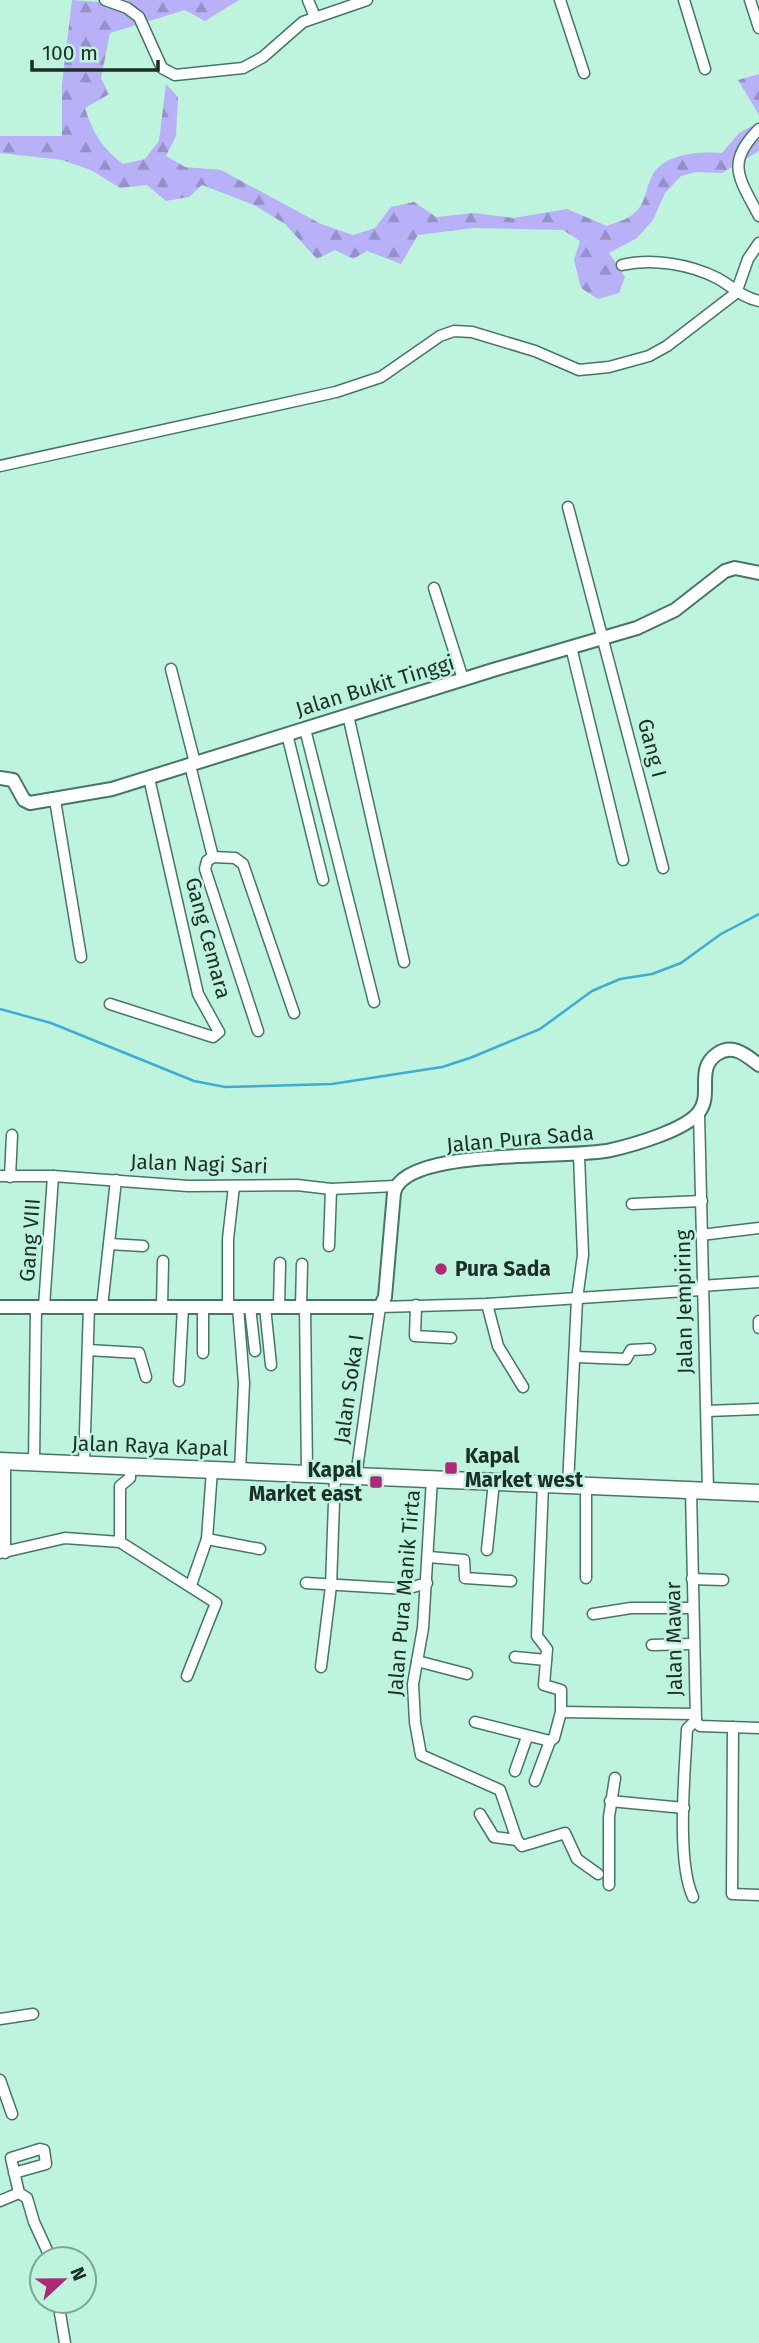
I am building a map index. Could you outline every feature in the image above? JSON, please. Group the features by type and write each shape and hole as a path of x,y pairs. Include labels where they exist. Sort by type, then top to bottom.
{"highway":[{"name":"Jalan Raya Kapal","path":"3,1461 759,1493"}],"street":[{"path":"105,0 127,8 139,17 159,64 165,72 175,75 216,73 243,68 263,57 303,22 367,0"},
{"path":"308,0 314,17"},
{"path":"560,0 584,73"},
{"path":"684,0 705,69"},
{"path":"750,0 759,28"},
{"path":"759,129 744,144 738,160 742,181 759,216"},
{"path":"0,466 336,392 381,377 440,336 454,331 492,337 579,370 609,367 649,356 667,346 736,293 748,259 759,243"},
{"path":"622,265 660,262 714,276 736,293 759,301"},
{"name":"Gang I","path":"568,506 663,868"},
{"name":"Jalan Bukit Tinggi","path":"0,778 13,780 27,802 55,800 149,778 661,618 726,571 735,568 759,573"},
{"path":"435,588 463,679"},
{"path":"570,647 623,860"},
{"path":"171,668 213,857"},
{"path":"348,715 404,961"},
{"path":"305,729 374,1002"},
{"path":"288,734 323,880"},
{"name":"Gang Cemara","path":"110,1004 213,1037 219,1032 198,994 149,778"},
{"path":"55,800 81,957"},
{"path":"258,1031 205,869 207,861 213,857 235,858 243,864 294,1013"},
{"path":"699,1113 703,1104 705,1066 716,1055 727,1049 738,1050 759,1065"},
{"name":"Jalan Pura Sada","path":"396,1186 409,1174 454,1161 579,1156 643,1140 670,1130 699,1113"},
{"name":"Jalan Jempiring","path":"699,1113 701,1288 707,1412 700,1490"},
{"path":"5,1177 12,1135"},
{"path":"568,1485 577,1299 583,1255 579,1156"},
{"name":"Jalan Nagi Sari","path":"5,1177 53,1176 234,1186 297,1185 331,1189 396,1186"},
{"name":"Gang VIII","path":"40,1311 53,1176"},
{"path":"103,1307 117,1180"},
{"path":"234,1186 228,1239 239,1307 244,1383 240,1471"},
{"path":"380,1307 385,1297 396,1186"},
{"path":"329,1246 331,1189"},
{"path":"632,1204 702,1201"},
{"path":"701,1236 759,1228"},
{"path":"109,1244 142,1246"},
{"path":"162,1307 163,1261"},
{"path":"279,1307 280,1263"},
{"path":"302,1264 307,1474"},
{"path":"0,1307 40,1311 89,1307 380,1307 487,1304 577,1299 759,1282"},
{"path":"487,1304 498,1346 523,1387"},
{"path":"416,1305 415,1336 451,1338"},
{"path":"84,1464 89,1307"},
{"path":"179,1381 183,1307"},
{"path":"203,1307 203,1353"},
{"path":"239,1307 255,1351"},
{"path":"265,1307 271,1365"},
{"name":"Jalan Soka I","path":"356,1476 380,1307"},
{"path":"40,1311 40,1344"},
{"path":"34,1462 40,1311"},
{"path":"759,1321 759,1328"},
{"path":"576,1357 620,1360 627,1358 632,1350 650,1349"},
{"path":"88,1350 139,1353 146,1377"},
{"path":"707,1412 759,1409"},
{"path":"3,1461 4,1550 65,1538 120,1537 192,1581 216,1602 187,1676"},
{"path":"120,1537 120,1486 130,1478 130,1466"},
{"path":"192,1581 207,1539 212,1470"},
{"path":"321,1667 331,1586 335,1475"},
{"name":"Jalan Pura Manik Tirta","path":"432,1479 427,1583 416,1668 415,1722 421,1755 500,1790 517,1840"},
{"path":"487,1550 494,1482"},
{"path":"535,1781 561,1712 561,1688 544,1685 547,1649 537,1636 543,1484"},
{"path":"586,1486 586,1578"},
{"name":"Jalan Mawar","path":"700,1490 692,1579 696,1717 700,1726 759,1728"},
{"path":"207,1539 261,1549"},
{"path":"429,1557 464,1560 465,1578 511,1581"},
{"path":"692,1579 723,1580"},
{"path":"306,1583 406,1589 418,1583 427,1583"},
{"path":"593,1614 631,1608 692,1608"},
{"path":"652,1645 692,1644"},
{"path":"515,1657 545,1660"},
{"path":"416,1668 467,1674"},
{"path":"561,1712 696,1717"},
{"path":"693,1897 687,1881 684,1808 687,1726 696,1717"},
{"path":"475,1722 527,1737 554,1736"},
{"path":"733,1727 732,1894 759,1895"},
{"path":"515,1771 527,1737"},
{"path":"610,1885 610,1801 615,1777"},
{"path":"610,1801 684,1808"},
{"path":"480,1814 494,1837 517,1840 524,1847 565,1833 577,1859 598,1874"},
{"path":"0,2020 33,2014"},
{"path":"0,2080 12,2114"},
{"path":"14,2173 19,2193 27,2197 45,2245"},
{"path":"0,2201 19,2193"},
{"path":"60,2315 65,2343"}],"green space":[{"path":"72,0 111,3 130,0 239,0 205,21 185,10 110,33 101,78 109,94 85,108 91,125 104,146 123,164 145,159 159,141 166,84 178,97 176,136 166,156 185,167 221,170 321,224 353,235 375,228 391,207 414,202 436,217 474,213 513,218 567,209 607,226 637,211 657,168 673,158 694,153 722,153 739,133 759,122 759,151 722,173 696,172 681,176 665,193 653,220 637,238 609,253 625,277 619,293 598,299 581,288 574,260 580,241 563,230 474,228 418,235 401,264 367,251 353,259 335,250 317,259 285,224 254,205 202,185 189,197 166,201 147,185 120,188 91,170 62,160 0,153 0,136 62,136 62,84"},
{"path":"759,74 759,115 738,80"}],"waterway":[{"path":"0,1009 51,1023 194,1081 225,1087 332,1084 442,1067 470,1058 540,1029 592,991 620,979 652,974 681,963 721,934 759,914"}],"place":[{"name":"Pura Sada","path":"441,1269"},
{"name":"Kapal Market west","path":"451,1468"},
{"name":"Kapal Market east","path":"376,1482"}]}
